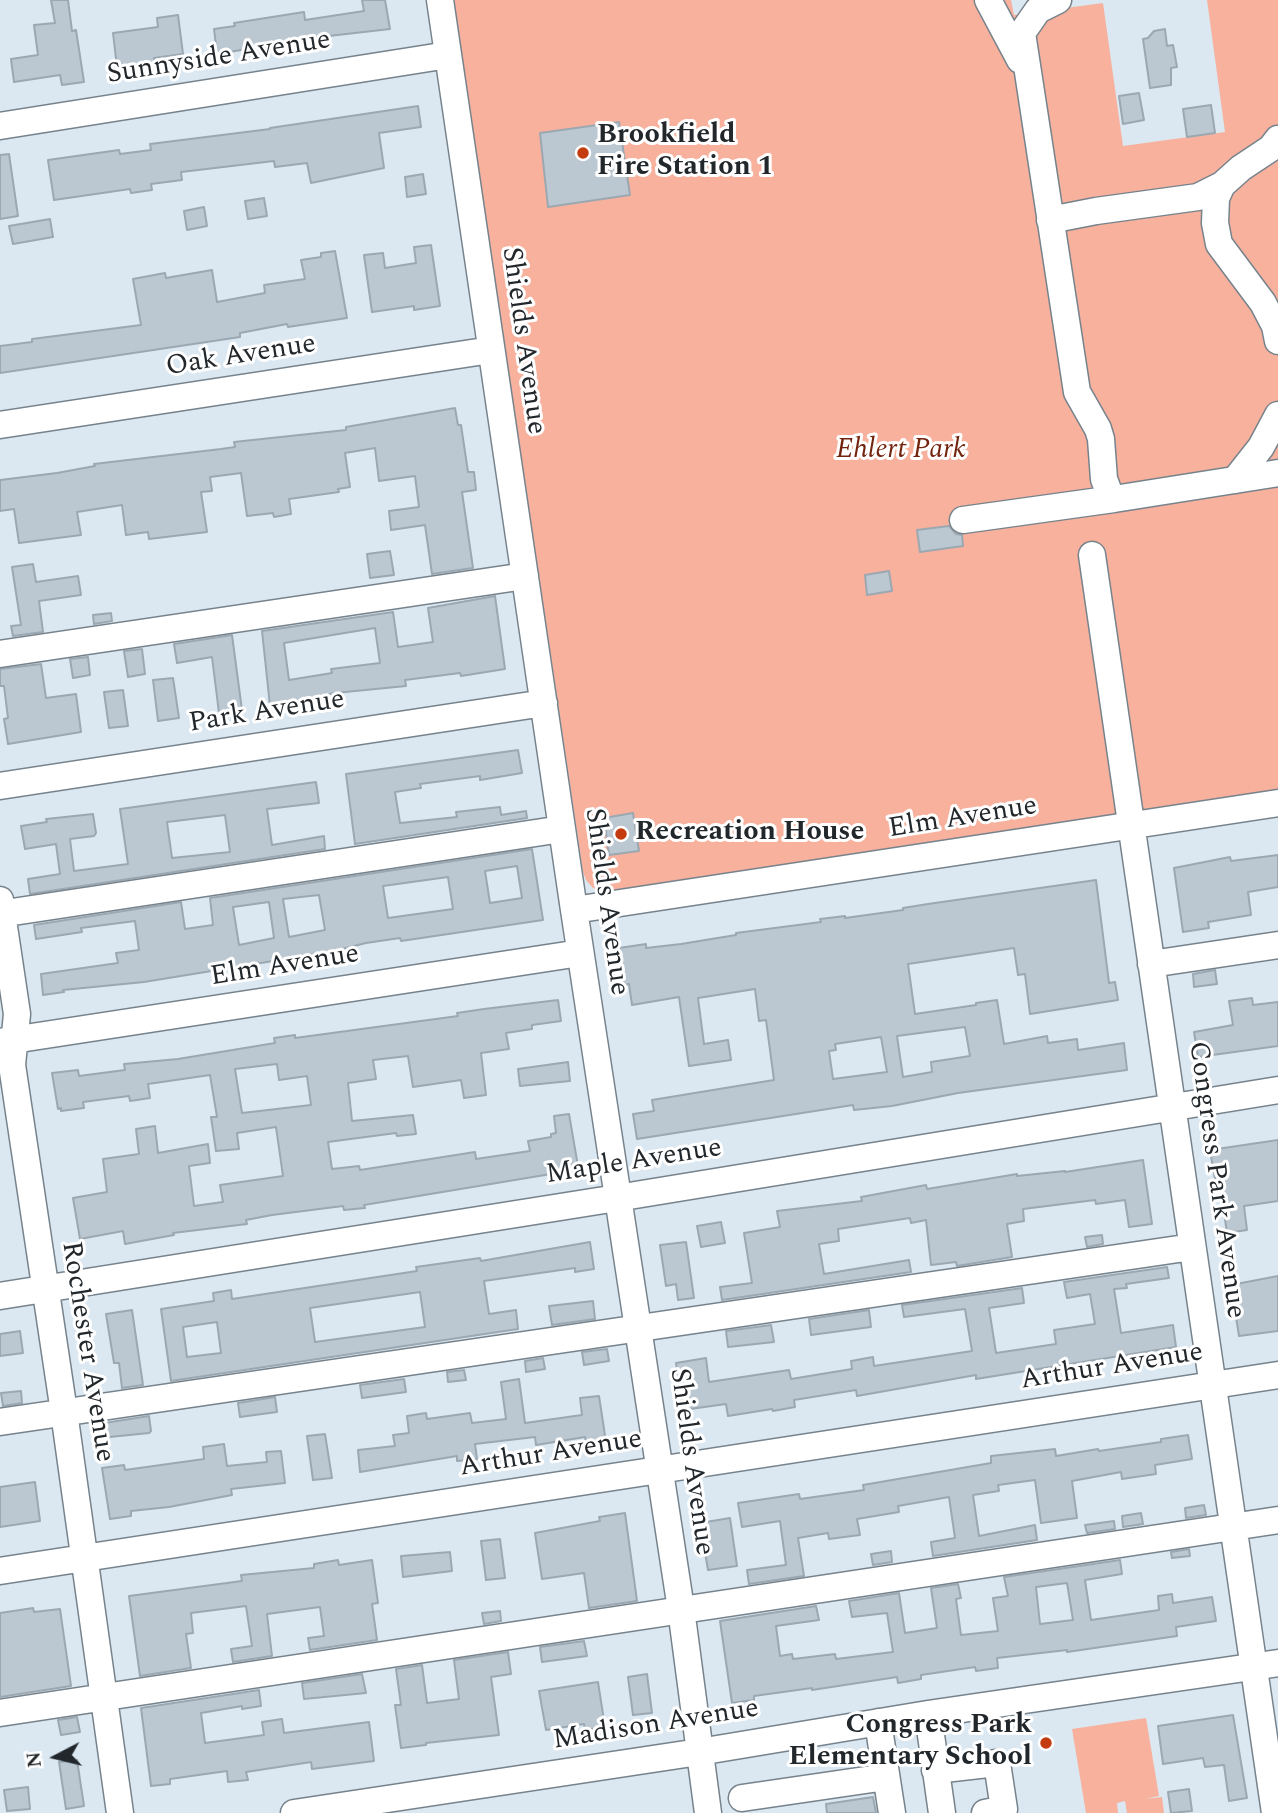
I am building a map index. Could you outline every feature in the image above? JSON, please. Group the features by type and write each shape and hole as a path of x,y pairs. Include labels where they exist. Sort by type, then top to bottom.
{"street":[{"name":"Shields Avenue","path":"440,0 580,953 681,1609 708,1813"},
{"path":"988,0 1028,75"},
{"path":"1048,5 1023,33 1028,75 1077,392 1098,429 1104,479 1114,499"},
{"name":"Sunnyside Avenue","path":"0,125 448,55"},
{"path":"1051,220 1198,197 1222,185 1241,168 1271,148 1278,139"},
{"path":"1222,185 1216,198 1215,223 1219,244 1236,271 1262,303 1275,326 1278,341"},
{"name":"Oak Avenue","path":"0,425 491,350"},
{"path":"1235,480 1261,447 1278,415"},
{"path":"963,520 1278,473"},
{"name":"Congress Park Avenue","path":"1092,555 1234,1526 1266,1664 1275,1813"},
{"path":"0,654 525,576"},
{"name":"Park Avenue","path":"0,786 544,703"},
{"name":"Elm Avenue","path":"574,910 1278,803"},
{"path":"1,909 562,829"},
{"name":"Rochester Avenue","path":"1,909 17,1014 7,1041 64,1412 120,1813"},
{"path":"1152,964 1278,944"},
{"name":"Elm Avenue","path":"7,1041 580,953"},
{"name":"Maple Avenue","path":"0,1296 1278,1090"},
{"path":"0,1422 1192,1247"},
{"name":"Arthur Avenue","path":"0,1571 1278,1375"},
{"path":"0,1713 1278,1520"},
{"name":"Madison Avenue","path":"294,1813 1266,1664"},
{"path":"928,1714 942,1813"},
{"path":"878,1722 892,1813"},
{"path":"936,1770 997,1763 1004,1809 985,1813"},
{"path":"742,1798 886,1777"}],"green space":[{"name":"Ehlert Park","path":"453,0 1011,0 1014,15 1103,3 1123,146 1225,132 1207,0 1278,0 1278,790 610,892 599,892 592,887 583,872"},
{"path":"1146,1718 1159,1796 1145,1799 1162,1797 1164,1813 1127,1813 1125,1801 1117,1803 1118,1813 1086,1813 1072,1729"}],"building":[{"path":"51,0 68,0 72,31 76,30 84,82 62,85 60,75 14,82 11,59 38,55 34,25 55,23"},
{"path":"362,0 385,0 390,29 217,54 214,29 235,26 234,23 304,12 305,20 364,11"},
{"path":"178,15 183,54 154,58 155,62 117,67 113,33 158,27 157,18"},
{"path":"1165,29 1167,46 1173,45 1177,67 1171,68 1171,85 1150,88 1143,39 1148,38 1154,31"},
{"path":"1139,93 1144,120 1123,124 1119,96"},
{"path":"1211,105 1215,133 1187,137 1183,109"},
{"path":"418,106 421,127 379,133 384,168 311,183 307,163 275,167 274,161 181,172 182,180 151,184 152,190 131,193 130,189 54,200 48,160 119,150 120,154 151,150 150,144"},
{"name":"Brookfield Fire Station 1","path":"619,122 630,195 548,207 540,133"},
{"path":"9,154 18,216 0,219 0,155"},
{"path":"423,174 426,194 407,197 405,177"},
{"path":"264,198 267,216 248,219 245,201"},
{"path":"204,207 207,226 187,230 184,211"},
{"path":"50,219 53,237 13,244 9,226"},
{"path":"431,245 440,306 414,310 414,306 372,312 364,255 383,253 385,268 416,263 414,247"},
{"path":"335,251 347,318 288,327 287,324 240,333 240,337 0,373 0,346 32,342 32,339 141,325 133,279 165,273 166,278 212,270 217,302 265,293 264,285 305,279 301,260 321,257 321,253"},
{"path":"455,408 458,425 461,425 468,472 474,472 476,490 462,492 473,568 432,574 425,525 391,530 389,511 419,507 415,476 379,481 375,448 345,453 350,487 338,489 339,492 289,499 291,514 274,517 273,513 247,516 241,473 210,477 212,491 201,492 207,532 149,539 148,532 126,535 122,505 77,512 81,535 19,543 14,509 0,511 0,480 57,473 95,466 94,464 235,447 234,442 346,430 346,427"},
{"path":"949,526 956,534 962,535 963,546 920,552 917,530"},
{"path":"390,551 394,575 370,578 367,554"},
{"path":"33,564 36,582 78,576 81,595 39,601 43,632 13,636 11,626 21,625 12,567"},
{"path":"889,571 892,591 867,595 865,575"},
{"path":"495,596 505,669 461,676 460,673 405,680 406,686 335,693 270,706 262,631 393,612 398,647 433,642 428,608","holes":["375,628 380,663 331,669 332,673 289,680 284,643"]},
{"path":"111,613 112,621 94,624 93,615"},
{"path":"232,635 242,710 219,713 212,657 177,663 174,644"},
{"path":"142,649 145,674 128,677 124,651"},
{"path":"88,657 90,675 73,678 70,659"},
{"path":"41,664 46,698 76,694 81,732 8,744 4,719 8,718 4,686 0,686 0,669"},
{"path":"173,678 179,718 158,721 153,680"},
{"path":"123,690 128,726 109,728 104,692"},
{"path":"518,750 522,773 480,780 480,776 420,784 421,788 395,792 400,823 457,817 456,812 500,807 501,815 526,811 527,818 355,844 346,774"},
{"path":"316,782 319,803 267,809 272,845 324,836 325,849 30,894 28,879 60,874 56,844 25,849 21,826 47,822 46,819 93,814 96,833 94,836 70,839 74,871 128,864 120,809","holes":["225,815 230,852 172,858 167,822"]},
{"name":"Recreation House","path":"633,813 639,851 609,855 604,818"},
{"path":"532,849 543,920 401,941 400,938 366,943 144,982 63,990 64,992 43,995 41,974 118,963 116,953 139,950 135,921 81,928 82,932 36,939 34,925 181,902 185,929 213,925 210,898","holes":["517,866 522,898 490,903 485,871","448,877 453,909 388,918 383,886","319,895 325,930 289,937 283,899","269,902 274,938 239,945 233,907"]},
{"path":"1278,855 1278,887 1248,892 1251,915 1208,922 1209,928 1183,932 1174,868 1230,857 1231,861"},
{"path":"1096,880 1109,983 1115,982 1118,1000 1030,1014 1025,974 1018,975 1014,948 908,964 915,1014 997,1000 1004,1044 1047,1036 1048,1043 1077,1039 1078,1050 1124,1043 1127,1070 958,1093 892,1106 854,1110 853,1105 637,1139 633,1114 654,1111 652,1100 774,1080 766,1020 759,1021 755,989 698,998 704,1044 728,1040 731,1060 689,1066 679,997 632,1005 629,984 624,985 619,948 646,944 646,948 681,944 736,933 821,922 820,919 903,910","holes":["965,1027 970,1056 931,1062 932,1072 903,1077 897,1036","881,1037 887,1072 833,1079 829,1051 836,1050 835,1044"]},
{"path":"1215,970 1217,984 1194,987 1193,974"},
{"path":"1252,998 1253,1005 1278,1002 1278,1046 1198,1057 1194,1032 1233,1025 1229,1001"},
{"path":"558,1000 561,1021 532,1025 532,1029 506,1033 509,1049 481,1053 486,1095 464,1098 461,1080 413,1087 408,1056 373,1060 376,1079 348,1083 352,1121 413,1115 416,1134 397,1136 396,1133 328,1142 332,1169 359,1166 360,1170 475,1152 476,1159 530,1151 528,1141 551,1137 551,1134 556,1133 554,1116 569,1114 579,1172 557,1176 557,1173 364,1205 365,1208 344,1210 343,1206 272,1215 246,1220 247,1224 173,1233 174,1235 125,1244 123,1231 80,1239 73,1198 107,1192 103,1159 139,1154 136,1129 155,1126 158,1153 208,1144 210,1163 189,1166 194,1206 223,1202 220,1185 283,1176 276,1127 237,1133 239,1149 216,1151 211,1117 217,1117 210,1075 148,1084 150,1098 130,1101 129,1096 83,1102 84,1108 61,1111 61,1108 58,1109 52,1073 78,1070 79,1076 125,1070 124,1064 178,1059 275,1043 274,1038 295,1035 295,1038","holes":["277,1064 279,1080 307,1076 311,1105 242,1113 235,1069"]},
{"path":"568,1062 570,1081 520,1086 518,1069"},
{"path":"1278,1140 1278,1201 1244,1206 1247,1230 1227,1233 1220,1185 1216,1185 1210,1150"},
{"path":"1143,1160 1152,1224 1129,1227 1125,1200 1096,1204 1095,1200 1023,1209 1024,1221 1007,1224 1012,1257 957,1266 956,1262 931,1265 926,1220 911,1223 910,1218 838,1229 839,1241 819,1244 824,1274 909,1260 911,1272 722,1300 720,1287 752,1283 744,1233 780,1227 777,1211 862,1201 861,1197 926,1185 927,1189 1017,1174 1065,1172"},
{"path":"721,1222 725,1243 701,1247 697,1226"},
{"path":"1102,1235 1103,1244 1087,1247 1085,1237"},
{"path":"590,1242 594,1269 575,1272 575,1268 484,1281 489,1314 516,1310 518,1329 171,1381 161,1309 214,1301 213,1293 231,1290 232,1299 417,1271 416,1267 480,1258 481,1261","holes":["420,1292 425,1327 315,1342 310,1308","217,1322 221,1353 187,1357 183,1327"]},
{"path":"686,1242 694,1298 678,1300 676,1284 666,1286 660,1245"},
{"path":"1167,1267 1169,1278 1126,1284 1127,1288 1114,1289 1121,1333 1173,1325 1176,1347 976,1379 976,1375 857,1396 856,1390 794,1400 795,1407 773,1411 728,1416 726,1404 683,1410 676,1363 706,1358 709,1382 789,1370 791,1379 852,1369 851,1361 873,1357 874,1366 972,1351 965,1309 904,1317 902,1305 1022,1288 1024,1303 989,1308 996,1353 1056,1344 1054,1330 1095,1324 1090,1294 1067,1298 1064,1282"},
{"path":"1278,1276 1278,1331 1239,1336 1231,1285"},
{"path":"593,1301 595,1319 552,1325 549,1306"},
{"path":"132,1310 143,1385 122,1388 119,1363 114,1363 106,1314"},
{"path":"869,1310 871,1327 811,1335 809,1319"},
{"path":"771,1325 774,1342 728,1347 726,1331"},
{"path":"20,1331 23,1353 0,1356 0,1334"},
{"path":"607,1349 609,1361 584,1365 582,1352"},
{"path":"543,1358 545,1369 526,1372 525,1361"},
{"path":"464,1370 466,1380 448,1382 447,1372"},
{"path":"404,1379 406,1392 362,1398 360,1385"},
{"path":"519,1379 525,1423 582,1415 580,1398 599,1396 606,1442 586,1444 585,1437 536,1445 535,1437 475,1444 477,1459 457,1461 457,1456 360,1472 358,1450 395,1446 393,1435 409,1433 407,1416 426,1413 427,1419 470,1413 472,1423 506,1419 501,1382"},
{"path":"21,1391 22,1403 3,1406 1,1393"},
{"path":"275,1397 277,1412 240,1417 238,1403"},
{"path":"149,1416 149,1433 100,1438 98,1424"},
{"path":"325,1434 332,1478 313,1480 307,1436"},
{"path":"1188,1435 1192,1459 1155,1465 1156,1474 1122,1479 1121,1472 1072,1481 1077,1518 1041,1523 1035,1480 998,1485 999,1491 973,1495 979,1536 1035,1525 1037,1540 933,1556 931,1542 955,1538 949,1497 898,1506 899,1512 857,1519 860,1535 829,1539 828,1533 798,1538 804,1576 749,1584 747,1570 786,1565 780,1521 742,1527 738,1503 799,1494 800,1499 864,1490 863,1485 991,1463 991,1456 1055,1449 1056,1456 1161,1442 1161,1439"},
{"path":"224,1444 227,1466 267,1462 266,1452 281,1451 285,1483 231,1489 232,1495 131,1511 131,1516 110,1519 102,1468 124,1465 125,1470 204,1459 203,1447"},
{"path":"35,1482 40,1521 0,1527 0,1487"},
{"path":"1204,1505 1206,1515 1186,1518 1185,1508"},
{"path":"625,1513 637,1601 589,1608 584,1573 542,1579 535,1533 600,1521 599,1517"},
{"path":"1141,1513 1143,1524 1123,1527 1122,1516"},
{"path":"730,1518 737,1566 708,1570 700,1523"},
{"path":"1114,1521 1115,1529 1087,1533 1085,1525"},
{"path":"500,1539 505,1578 486,1580 481,1541"},
{"path":"1189,1549 1190,1556 1172,1558 1171,1552"},
{"path":"891,1551 892,1562 873,1565 871,1554"},
{"path":"450,1552 452,1571 403,1577 401,1556"},
{"path":"338,1560 339,1565 372,1560 378,1603 372,1604 377,1640 310,1650 308,1638 324,1636 320,1607 267,1614 272,1656 233,1662 231,1649 252,1646 246,1606 191,1613 193,1633 186,1634 191,1668 140,1676 129,1596 242,1581 241,1575 314,1568 314,1564"},
{"path":"1120,1560 1122,1574 1085,1580 1091,1620 1159,1610 1158,1596 1172,1594 1173,1603 1212,1597 1216,1621 1176,1627 1177,1636 1067,1652 997,1658 998,1668 976,1671 975,1667 921,1675 921,1679 898,1683 897,1677 812,1688 754,1696 754,1700 732,1703 720,1621 816,1606 819,1620 776,1626 780,1656 792,1654 793,1659 835,1654 836,1659 893,1652 887,1613 852,1617 849,1601 899,1593 905,1633 937,1628 931,1588 958,1584 961,1598 956,1599 961,1635 998,1631 993,1598 1008,1596 1004,1577","holes":["1067,1583 1073,1620 1040,1624 1036,1587"]},
{"path":"33,1608 34,1612 60,1609 71,1686 0,1697 0,1613"},
{"path":"500,1611 501,1621 484,1624 482,1613"},
{"path":"584,1641 587,1656 542,1662 540,1647"},
{"path":"508,1652 511,1674 491,1677 499,1735 401,1748 395,1705 401,1705 396,1669 422,1665 427,1703 459,1699 454,1660"},
{"path":"362,1674 366,1693 304,1699 302,1683"},
{"path":"647,1674 652,1713 633,1715 628,1677"},
{"path":"598,1682 605,1727 585,1730 584,1724 546,1730 539,1691"},
{"path":"259,1690 261,1706 242,1709 242,1706 201,1713 205,1743 264,1735 262,1722 282,1719 284,1733 369,1722 374,1761 312,1769 311,1762 246,1772 248,1780 228,1782 227,1771 170,1779 170,1784 151,1786 141,1708"},
{"path":"1233,1715 1247,1798 1229,1801 1224,1765 1205,1767 1203,1758 1163,1764 1158,1726"},
{"path":"77,1717 80,1732 61,1735 58,1720"},
{"path":"77,1760 84,1806 66,1809 59,1762"},
{"path":"28,1787 30,1809 7,1811 4,1790"},
{"path":"1189,1789 1192,1811 1171,1813 1168,1792"},
{"path":"873,1797 876,1813 827,1813 826,1804"}],"place":[{"name":"Brookfield Fire Station 1","path":"583,153"},
{"name":"Recreation House","path":"621,834"},
{"name":"Congress Park Elementary School","path":"1046,1743"}]}
